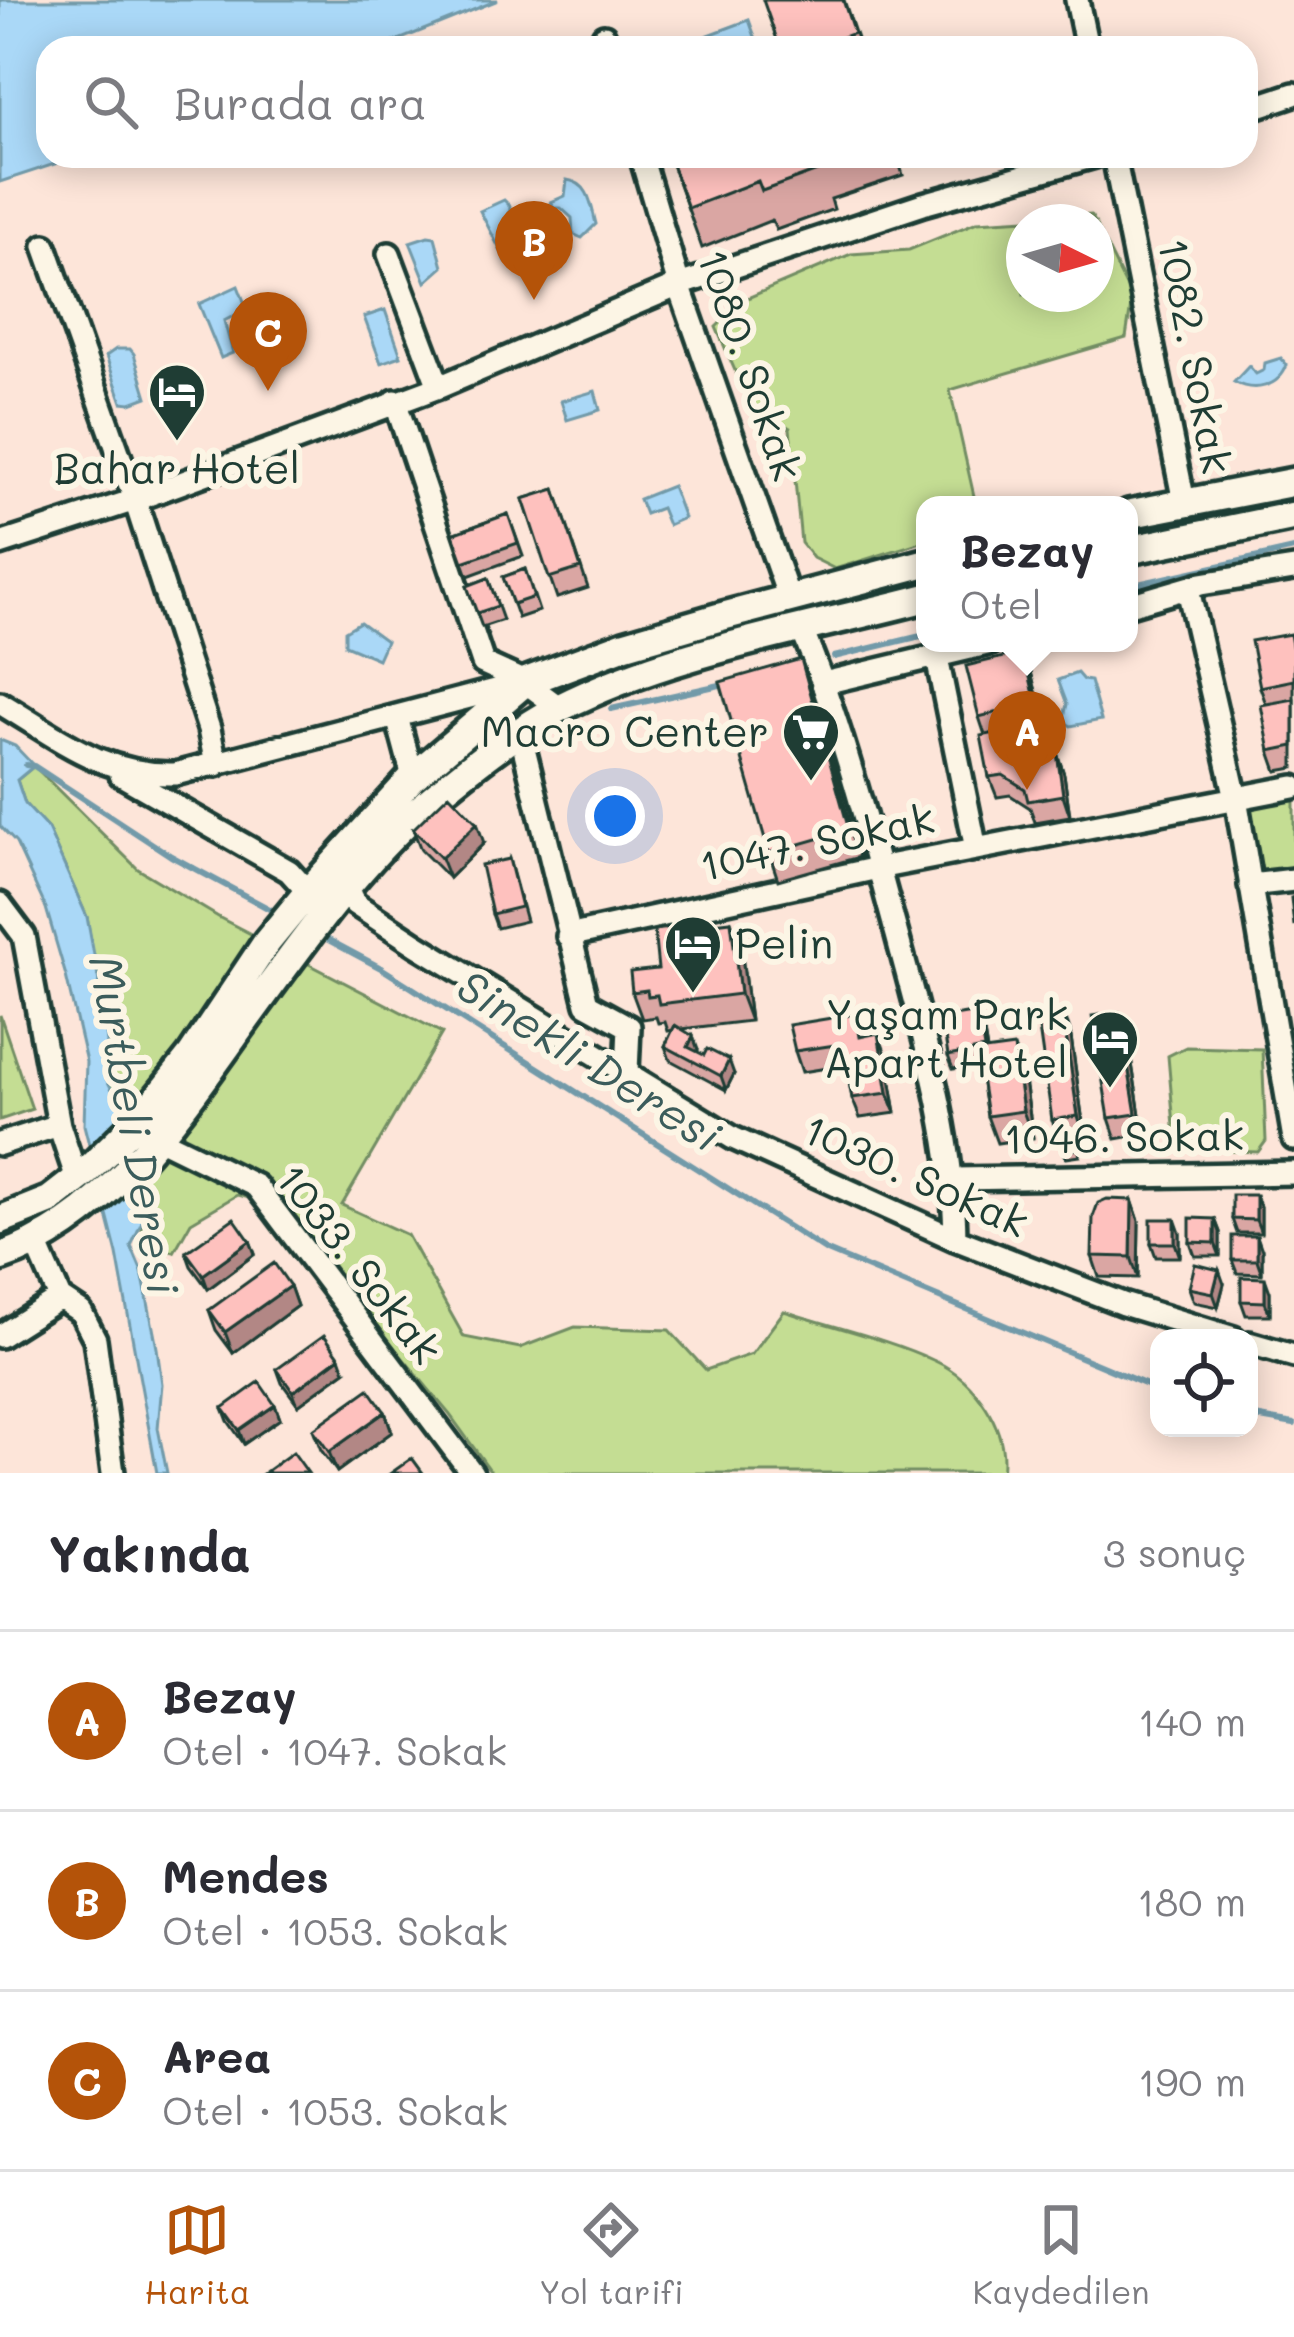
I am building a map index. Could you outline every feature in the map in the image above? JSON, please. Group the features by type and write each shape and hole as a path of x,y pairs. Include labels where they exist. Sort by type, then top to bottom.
{"main road":[{"path":"1138,512 1294,482"},
{"path":"1138,548 1294,516"},
{"path":"0,1220 50,1201 152,1132 191,1056 267,942 304,897 413,777 526,682 624,645 916,565"},
{"path":"0,1257 37,1245 83,1210 152,1132 347,889 424,806 520,732 560,708 675,662 916,600"}],"street":[{"path":"1077,0 1084,36"},
{"path":"1258,105 1294,94"},
{"name":"1080. Sokak","path":"644,168 789,598"},
{"path":"0,544 135,500 439,387 727,269 1054,168"},
{"name":"1082. Sokak","path":"1116,168 1184,502"},
{"path":"45,246 135,500 216,765"},
{"path":"388,254 439,387"},
{"path":"395,401 483,663 526,682 560,708"},
{"path":"1138,603 1294,569"},
{"path":"1188,589 1236,798 1294,1139"},
{"path":"802,630 824,682 916,1006 955,1179 955,1239"},
{"path":"824,682 959,652"},
{"path":"937,658 976,849"},
{"path":"105,766 152,774 216,765 526,682"},
{"path":"0,703 289,871 304,897"},
{"path":"397,717 413,777"},
{"path":"520,732 587,1004 629,1027 627,1070"},
{"name":"1047. Sokak","path":"568,936 878,868 1294,787"},
{"path":"1250,884 1294,880"},
{"name":"1030. Sokak","path":"347,889 355,904 417,945 733,1138 955,1239 1123,1304 1205,1329"},
{"path":"0,904 24,936 59,1125 81,1176"},
{"path":"0,1144 59,1125"},
{"name":"1033. Sokak","path":"152,1132 256,1186 472,1473"},
{"name":"1046. Sokak","path":"955,1179 1294,1173"},
{"path":"37,1245 60,1298 81,1312 95,1339 112,1473"},
{"path":"0,1336 60,1298"},
{"path":"1258,1345 1294,1356"}],"green space":[{"path":"1006,220 1006,312 1114,312 1114,262 1132,298 1126,338 950,390 974,496 916,496 916,544 835,569 813,558 801,543 790,428 750,405 716,327 745,299 851,254 909,250 977,222"},
{"path":"34,766 138,869 220,918 442,1033 342,1205 407,1235 464,1337 520,1348 575,1327 669,1330 706,1370 752,1354 784,1311 898,1346 950,1369 976,1393 994,1423 1003,1456 1002,1473 492,1473 450,1415 275,1204 237,1195 191,1222 174,1252 145,1244 119,1109 104,1074 107,1043 87,917 48,829 25,804 17,780"},
{"path":"1294,799 1294,872 1260,875 1248,808"},
{"path":"0,1015 32,1109 0,1120"},
{"path":"1186,1047 1262,1049 1266,1141 1258,1152 1176,1149 1168,1056"}],"water":[{"path":"0,0 498,0 409,36 36,36 36,168 43,168 0,182"},
{"path":"749,20 755,36 706,36"},
{"path":"567,180 581,185 593,210 596,224 582,238 573,234 572,218 551,202 565,196"},
{"path":"504,200 510,206 509,221 521,255 506,261 480,211"},
{"path":"435,237 443,267 426,282 410,242"},
{"path":"238,286 247,309 224,321 233,353 221,358 199,304"},
{"path":"385,310 401,356 381,363 364,317"},
{"path":"116,349 130,349 134,354 147,397 122,402 106,356"},
{"path":"1281,358 1287,365 1272,383 1250,387 1234,382 1249,366 1256,374 1264,370 1265,363"},
{"path":"595,391 600,410 567,420 561,401"},
{"path":"672,486 684,518 668,525 661,508 645,514 639,499"},
{"path":"360,622 386,641 378,659 345,645 345,631"},
{"path":"1077,673 1090,681 1101,720 1071,726 1063,721 1067,704 1058,680"},
{"path":"0,740 15,746 34,766 17,780 25,804 48,829 87,917 104,1009 104,1074 124,1113 148,1208 131,1246 142,1272 157,1348 162,1384 158,1428 167,1473 157,1473 117,1254 84,1125 86,1062 66,976 46,908 16,843 0,826"}],"building":[{"path":"763,0 843,0 854,33 846,36 776,36"},
{"path":"673,168 820,170 762,191 758,181 688,208"},
{"path":"555,489 581,568 549,578 523,499"},
{"path":"508,514 518,543 463,562 453,534"},
{"path":"525,569 534,597 513,604 503,577"},
{"path":"488,578 498,606 477,613 467,586"},
{"path":"1290,634 1294,680 1260,687 1251,641"},
{"path":"1024,652 1036,703 979,717 966,666"},
{"path":"801,659 849,830 769,853 720,682"},
{"path":"1294,699 1294,746 1270,751 1261,705"},
{"path":"1019,728 1024,758 1057,753 1063,795 1028,801 1025,789 1003,775 989,777 981,736"},
{"path":"449,794 477,823 441,858 413,829"},
{"path":"509,859 521,907 492,914 481,865"},
{"path":"731,921 740,994 659,1004 657,995 648,996 647,990 632,992 630,972 658,969 654,930"},
{"path":"1062,1010 1078,1116 1052,1120 1037,1014"},
{"path":"978,1012 984,1049 948,1056 942,1018"},
{"path":"1119,1012 1136,1114 1109,1118 1092,1016"},
{"path":"856,1014 860,1037 878,1033 888,1093 852,1098 842,1044 795,1051 789,1025"},
{"path":"675,1025 693,1036 688,1047 704,1055 707,1049 729,1060 721,1076 665,1046"},
{"path":"1014,1047 1023,1111 987,1116 977,1052"},
{"path":"1076,1139 1078,1149 1064,1151 1062,1141"},
{"path":"1232,1195 1256,1195 1256,1220 1232,1219"},
{"path":"1132,1200 1131,1257 1092,1256 1093,1217 1098,1203"},
{"path":"234,1218 250,1241 203,1275 186,1252"},
{"path":"1190,1218 1215,1219 1215,1243 1190,1242"},
{"path":"1151,1219 1175,1219 1175,1243 1151,1243"},
{"path":"1232,1236 1257,1236 1257,1260 1232,1260"},
{"path":"274,1263 290,1286 225,1332 209,1310"},
{"path":"1195,1264 1219,1270 1213,1293 1189,1288"},
{"path":"1241,1277 1265,1278 1265,1302 1241,1301"},
{"path":"324,1335 340,1357 293,1392 277,1369"},
{"path":"259,1382 275,1405 239,1430 223,1408"},
{"path":"369,1389 385,1412 329,1452 313,1429"},
{"path":"293,1452 308,1473 264,1473"},
{"path":"412,1458 423,1473 391,1473"}],"waterway":[{"path":"1138,584 1294,549"},
{"path":"834,657 916,637"},
{"path":"611,709 729,683"},
{"name":"Sinekli Deresi","path":"26,765 171,856 277,913"},
{"name":"Sinekli Deresi","path":"321,936 381,968 825,1250 1150,1386"},
{"name":"Sinekli Deresi","path":"1258,1418 1294,1424"}],"place":[{"name":"Mendes","path":"534,300"},
{"name":"Area","path":"268,391"},
{"name":"Bahar Hotel","path":"177,443"},
{"name":"Macro Center","path":"811,783"},
{"name":"Bezay","path":"1027,790"},
{"name":"Pelin","path":"693,995"},
{"name":"Yaşam Park Apart Hotel","path":"1110,1090"}],"water label":[{"name":"Murtbeli Deresi","path":"134,1125"}]}
